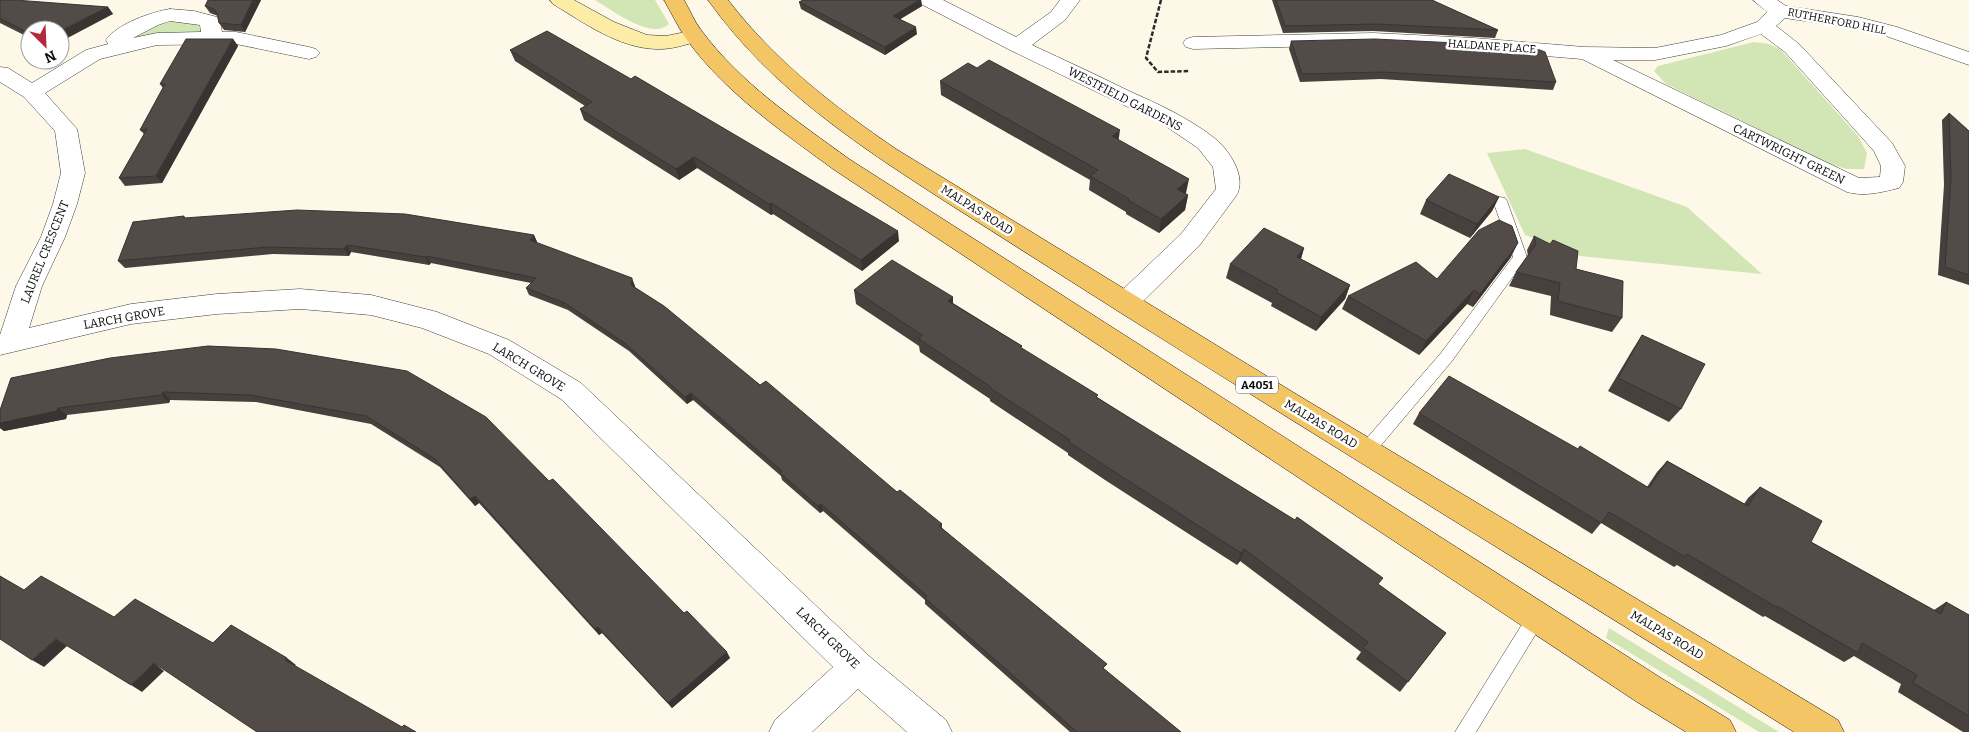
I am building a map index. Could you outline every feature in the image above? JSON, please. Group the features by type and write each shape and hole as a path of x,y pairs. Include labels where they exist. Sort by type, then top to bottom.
{"main road":[{"path":"674,0 694,36 743,88 785,123 841,164 1718,732"},
{"name":"MALPAS ROAD","path":"718,0 737,28 782,73 817,104 882,151 1125,303 1826,732"}],"street":[{"path":"560,0 600,23 654,43 694,36"},
{"name":"WESTFIELD GARDENS","path":"928,0 1017,46 1169,118 1206,143 1225,166 1228,190 1190,240 1125,303"},
{"path":"1017,46 1058,16 1070,0"},
{"name":"HALDANE PLACE","path":"1193,43 1373,39 1474,44 1584,53 1655,54 1726,40 1764,26 1772,5"},
{"name":"RUTHERFORD HILL","path":"1772,5 1890,31 1969,59"},
{"name":"CARTWRIGHT GREEN","path":"1584,53 1855,186 1874,186 1891,182 1893,166 1884,148 1792,48 1764,26"},
{"path":"32,92 93,54 157,39 236,38 309,53"},
{"name":"LAUREL CRESCENT","path":"0,73 32,92 66,129 73,173 53,238 29,286 6,343"},
{"name":"LARCH GROVE","path":"6,343 131,314 217,304 300,299 371,305 428,319 499,347 571,392 857,666 934,732"},
{"path":"787,732 857,666"}],"lane":[{"path":"1366,451 1396,419 1477,319 1520,257 1500,201"},
{"path":"1465,732 1537,616"}],"green space":[{"path":"595,0 655,0 669,24 662,28 643,27"},
{"path":"164,20 195,21 203,32 124,40"},
{"path":"1754,42 1769,44 1780,49 1858,136 1867,153 1864,169 1847,169 1829,164 1666,84 1654,71 1658,66"},
{"path":"1525,149 1687,207 1762,274 1580,256 1525,235 1487,153"},
{"path":"1609,628 1779,732 1759,732 1606,638"}],"building":[{"path":"0,0 108,7 70,26 70,20 20,20 20,29 0,18"},
{"path":"208,0 253,0 241,25 219,23 214,9 205,6"},
{"path":"803,0 920,0 893,16 916,27 885,47 799,2"},
{"path":"1276,0 1432,0 1498,30 1375,24 1285,26"},
{"path":"547,31 631,79 635,76 898,231 861,260 694,157 676,169 580,109 592,102 510,50"},
{"path":"186,39 233,39 156,176 119,178 147,129 140,130 165,84 160,84"},
{"path":"1375,39 1477,44 1540,50 1545,52 1556,82 1383,72 1302,74 1291,41"},
{"path":"989,60 1120,130 1112,136 1189,179 1177,189 1188,195 1161,219 1090,176 1098,170 940,81 968,63 977,68"},
{"path":"1949,113 1969,131 1969,275 1945,267 1951,178"},
{"path":"1449,174 1499,197 1477,224 1426,200"},
{"path":"297,210 405,214 534,235 530,240 632,278 631,285 664,306 760,385 766,381 897,492 900,490 942,524 939,526 1107,664 1103,668 1181,732 1077,732 925,598 927,596 821,504 818,506 780,473 782,471 691,393 685,397 626,344 565,303 526,288 536,278 426,256 347,245 344,249 267,247 118,261 133,222 184,216 184,218"},
{"path":"1499,220 1512,226 1518,243 1480,294 1474,290 1426,341 1348,296 1416,262 1437,279 1479,230"},
{"path":"1264,228 1304,248 1297,257 1350,285 1321,317 1276,292 1278,290 1230,264"},
{"path":"1534,236 1550,244 1553,240 1578,251 1576,269 1623,281 1622,318 1558,301 1560,283 1516,272 1536,244"},
{"path":"892,260 953,297 948,301 1098,395 1096,397 1295,520 1297,517 1383,578 1378,584 1446,633 1408,682 1363,648 1368,642 1244,549 1241,553 1069,442 1070,440 919,339 922,335 854,290"},
{"path":"1642,335 1705,364 1681,409 1618,378"},
{"path":"208,346 276,349 407,371 486,417 549,481 553,479 684,613 687,611 727,652 668,703 598,627 595,629 475,496 470,499 435,459 366,416 250,395 163,392 162,395 58,408 57,411 0,423 0,410 11,378 110,358"},
{"path":"1449,376 1578,449 1580,446 1649,488 1667,461 1748,506 1760,487 1822,521 1811,542 1941,614 1946,602 1969,615 1969,716 1913,683 1917,675 1862,643 1858,653 1687,554 1685,557 1609,512 1601,523 1419,413"},
{"path":"0,576 24,590 41,576 114,617 135,599 213,643 231,625 287,658 285,660 402,727 404,725 416,732 257,732 154,663 131,685 56,639 32,660 0,639"}]}
